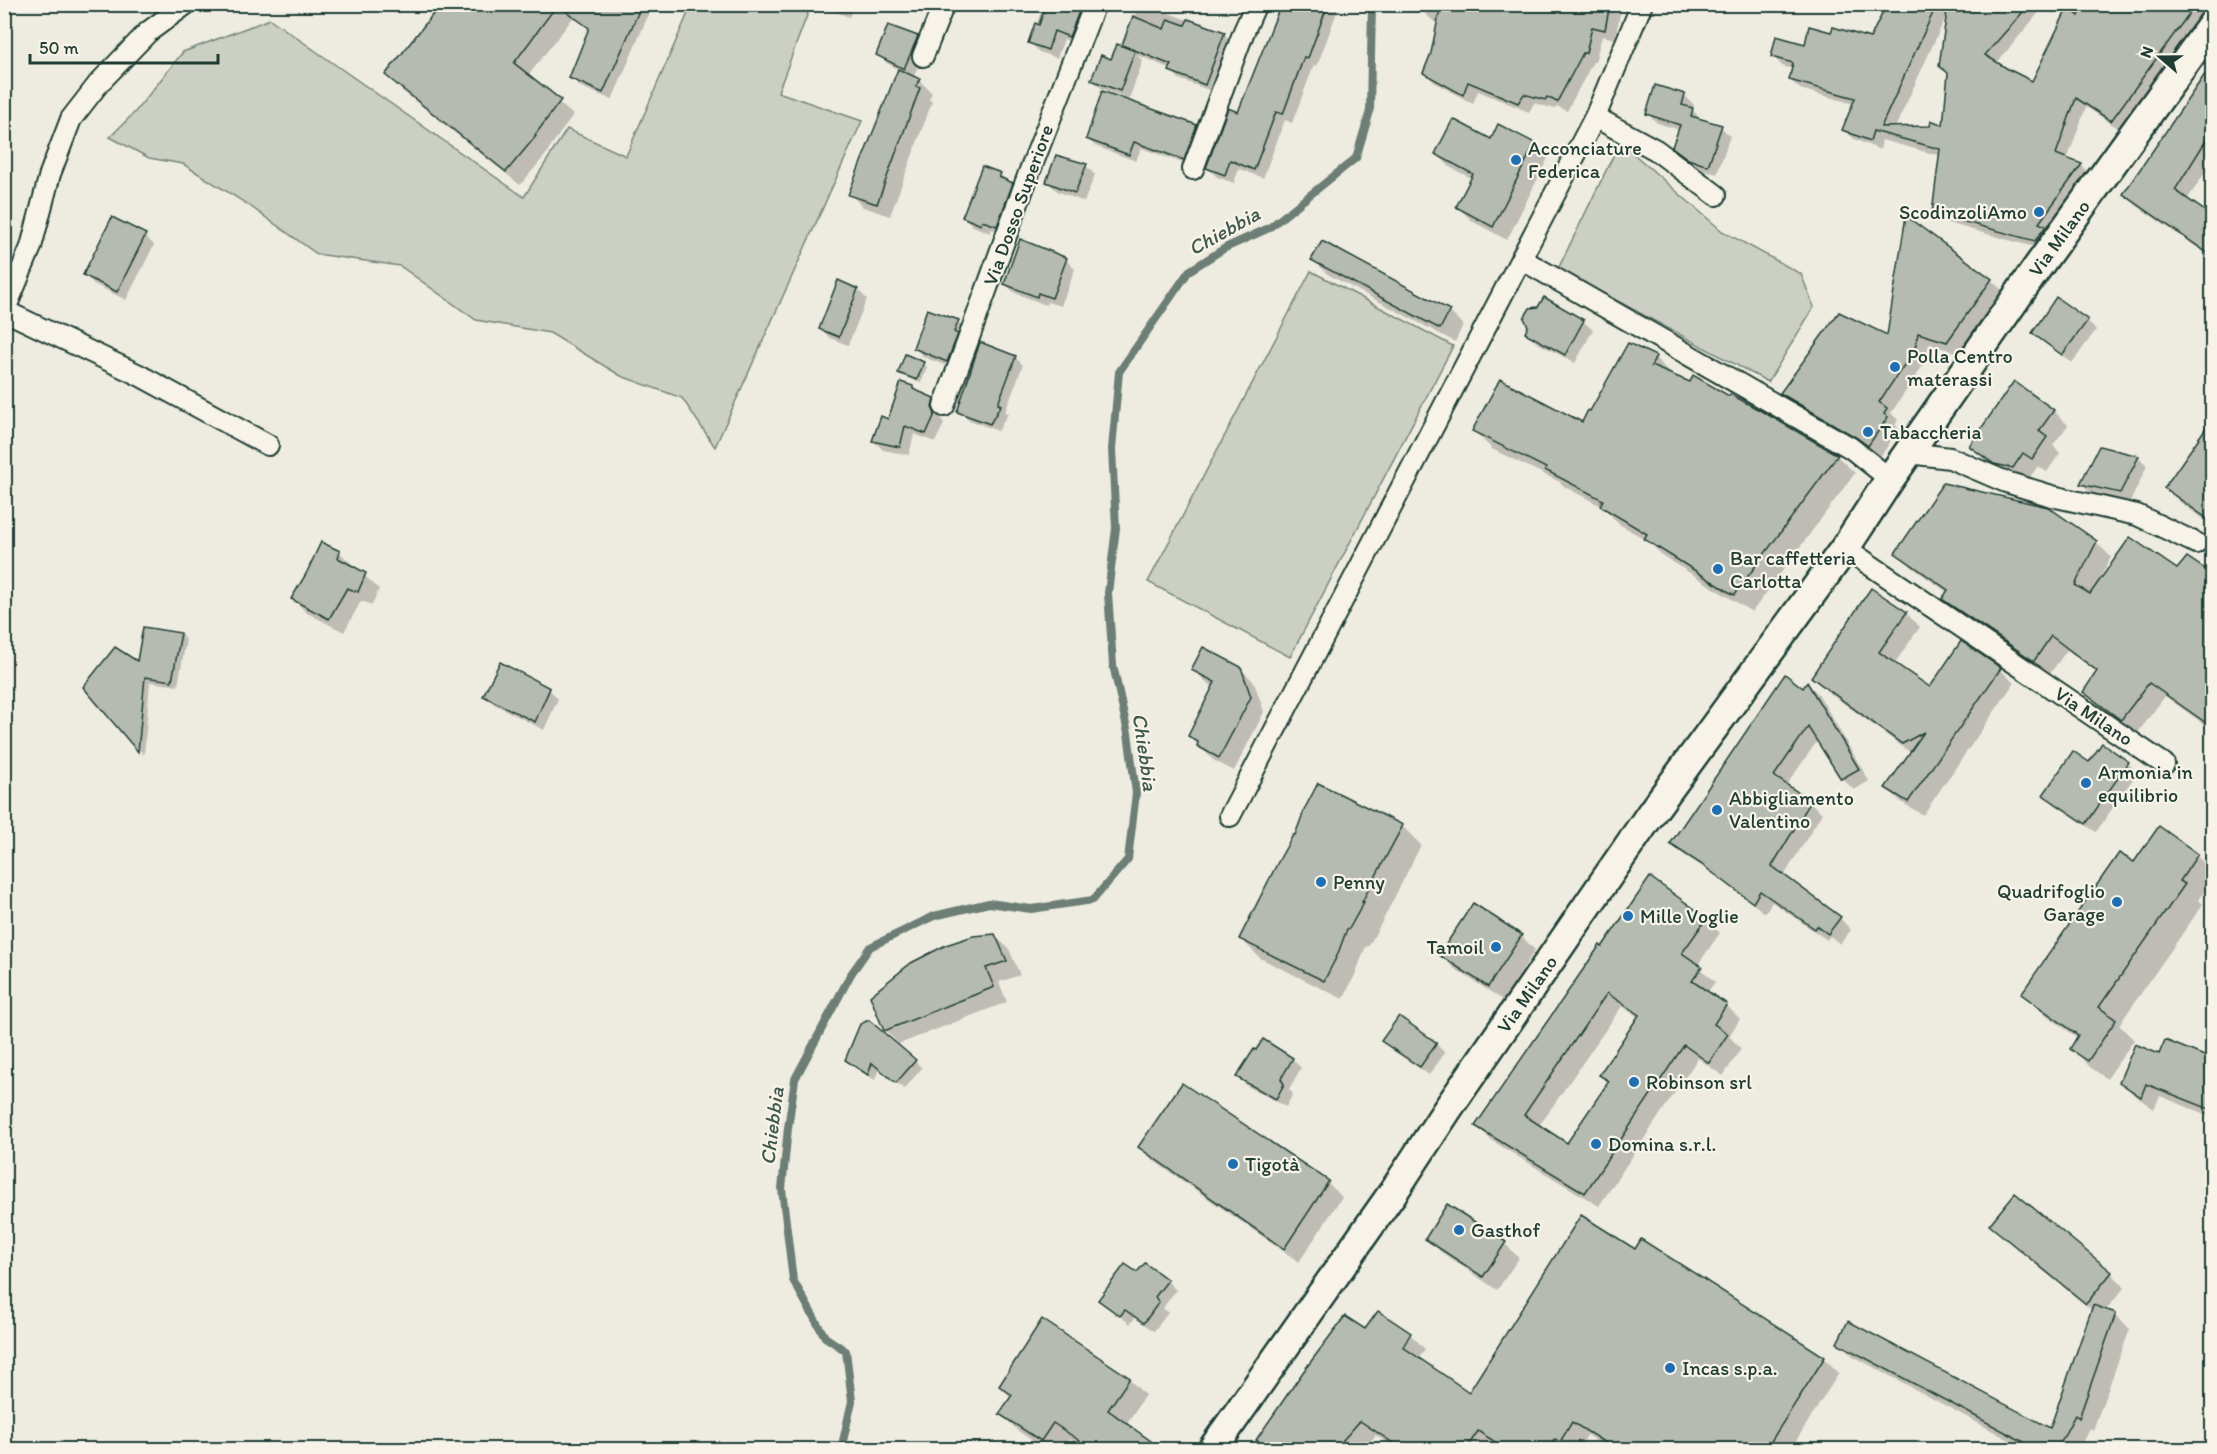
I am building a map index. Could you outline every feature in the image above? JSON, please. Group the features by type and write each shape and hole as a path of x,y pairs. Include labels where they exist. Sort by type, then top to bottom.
{"main road":[{"name":"Via Milano","path":"1214,1448 1394,1191 1653,812 1845,548 1890,479 2037,268 2212,25"}],"street":[{"path":"186,4 148,32 99,83 72,119 50,174 31,247 5,311 139,375 268,445"},
{"path":"923,56 944,4"},
{"name":"Via Dosso Superiore","path":"944,406 1029,173 1095,4"},
{"path":"1192,169 1256,4"},
{"path":"1230,816 1595,117 1608,91 1642,4"},
{"path":"1595,117 1656,150 1716,195"},
{"path":"1521,259 1851,448 1890,479"},
{"path":"1909,453 1950,458 2006,482 2052,496 2138,515 2196,543"},
{"name":"Via Milano","path":"1845,548 2164,764"}],"shaded area":[{"path":"692,4 811,5 778,92 862,121 715,447 682,398 621,376 550,333 476,320 400,266 317,254 247,204 183,164 149,158 110,137 135,112 183,52 270,19 524,197 567,129 626,156"},
{"path":"1620,142 1722,231 1801,274 1814,307 1768,382 1558,269"},
{"path":"1311,271 1453,346 1290,657 1148,582"}],"building":[{"path":"441,4 642,4 603,93 569,78 589,28 557,5 514,63 561,100 536,136 506,172 385,75"},
{"path":"1046,4 1082,4 1069,37 1054,31 1048,50 1028,43 1035,23 1039,25"},
{"path":"1281,4 1328,4 1308,58 1304,57 1283,114 1276,112 1254,170 1230,160 1225,175 1206,168 1228,108 1238,112"},
{"path":"1441,4 1610,4 1605,30 1592,27 1586,53 1583,53 1557,102 1547,97 1545,100 1524,94 1518,103 1468,82 1463,95 1423,73 1431,53"},
{"path":"1887,4 1937,4 1881,127 1930,126 1931,120 1943,125 1948,73 1939,66 1948,4 2030,4 1985,55 2032,81 2068,7 2079,16 2083,4 2196,4 2111,121 2076,98 2056,154 2082,164 2039,223 2046,226 2035,241 1932,213 1940,149 1873,131 1870,141 1842,130 1855,98 1789,80 1793,63 1771,57 1776,36 1805,44 1809,26 1831,32 1833,27 1870,38"},
{"path":"1133,16 1164,29 1168,19 1185,25 1188,19 1225,32 1205,85 1169,71 1171,65 1122,45"},
{"path":"888,25 918,36 904,69 876,55"},
{"path":"1117,44 1135,51 1120,91 1091,80 1101,55 1111,59"},
{"path":"2212,64 2212,131 2175,190 2212,216 2212,256 2123,194"},
{"path":"898,69 920,79 916,86 920,88 877,204 848,195"},
{"path":"1655,85 1685,94 1682,105 1693,108 1691,116 1722,125 1708,166 1688,159 1672,147 1680,125 1646,114"},
{"path":"1102,91 1197,125 1184,160 1134,142 1129,155 1086,139"},
{"path":"1453,119 1491,139 1498,124 1535,143 1493,227 1456,207 1473,174 1435,154"},
{"path":"1056,155 1087,164 1075,193 1046,182"},
{"path":"982,166 1001,173 999,177 1013,183 997,226 982,221 981,225 962,217"},
{"path":"1906,216 1992,279 1947,342 1918,333 1915,349 1879,402 1887,408 1884,414 1888,417 1868,446 1780,393 1839,312 1887,335"},
{"path":"112,217 146,234 117,292 83,275"},
{"path":"1020,239 1067,258 1052,298 1038,293 1037,297 1004,284"},
{"path":"1322,241 1450,310 1440,329 1311,260"},
{"path":"838,280 858,289 839,337 819,329"},
{"path":"1544,297 1584,320 1565,355 1525,333 1528,326 1524,318 1530,308 1538,307"},
{"path":"2056,297 2088,320 2062,355 2032,333"},
{"path":"927,309 959,320 954,332 958,334 947,362 913,348"},
{"path":"980,342 1016,356 998,404 1001,405 990,424 957,412"},
{"path":"1628,343 1656,356 1651,366 1690,382 1693,375 1838,455 1734,595 1644,539 1647,534 1600,506 1603,500 1472,431 1500,379 1582,422"},
{"path":"905,354 924,362 917,380 898,373"},
{"path":"2014,381 2054,410 2039,431 2047,437 2032,459 2023,453 2013,468 1994,464 1969,446"},
{"path":"901,382 934,398 932,407 935,414 926,434 905,426 900,447 872,441 881,416 888,419"},
{"path":"2212,419 2212,522 2164,488"},
{"path":"2099,446 2139,456 2120,493 2080,484"},
{"path":"1943,483 2048,507 2097,541 2075,585 2090,594 2130,537 2177,569 2187,557 2212,574 2212,727 2149,683 2121,720 2083,692 2097,671 2051,636 2034,661 1942,599 1948,590 1895,553"},
{"path":"321,542 340,551 338,558 366,573 358,592 347,588 329,619 291,599"},
{"path":"1871,588 1907,612 1879,652 1930,687 1961,641 2001,668 1908,802 1885,788 1924,732 1902,744 1811,677"},
{"path":"143,627 181,633 172,681 145,677 138,752 83,687 115,647 137,661"},
{"path":"1203,647 1241,667 1251,697 1219,758 1197,746 1198,742 1188,736 1215,682 1191,670"},
{"path":"500,662 550,688 535,722 483,696"},
{"path":"1785,674 1803,688 1807,682 1859,769 1841,779 1808,727 1774,776 1811,801 1772,866 1841,917 1828,934 1817,926 1815,929 1760,891 1753,903 1670,844"},
{"path":"2102,743 2129,762 2086,824 2043,795 2073,751 2089,762"},
{"name":"Penny","path":"1318,783 1403,825 1362,902 1364,902 1347,929 1324,981 1239,939 1278,862 1295,835"},
{"path":"2159,826 2198,854 2180,881 2185,884 2099,1007 2116,1020 2088,1061 2070,1049 2078,1035 2021,994 2119,853 2134,862"},
{"path":"1650,877 1707,918 1682,953 1702,967 1692,981 1727,1004 1714,1024 1728,1034 1709,1063 1684,1045 1585,1193 1475,1126 1600,945 1602,947","holes":["1607,993 1639,1015 1599,1075 1609,1081 1567,1143 1524,1115"]},
{"path":"1473,903 1522,935 1488,987 1439,955"},
{"path":"995,934 1007,961 986,968 994,987 884,1031 870,996 911,963 946,945 973,936"},
{"path":"1399,1016 1437,1043 1420,1067 1381,1041"},
{"path":"869,1020 916,1060 896,1083 872,1063 868,1075 845,1060 860,1024"},
{"path":"1263,1039 1293,1058 1281,1079 1284,1084 1276,1099 1236,1077"},
{"path":"2165,1040 2212,1059 2212,1110 2146,1084 2141,1097 2119,1082 2135,1044 2159,1054"},
{"name":"Tigotà","path":"1182,1083 1329,1181 1284,1249 1138,1147"},
{"path":"2015,1193 2112,1272 2086,1304 1989,1225"},
{"path":"1447,1204 1506,1242 1483,1277 1425,1239"},
{"path":"1581,1215 1635,1249 1641,1239 1825,1357 1766,1449 1615,1449 1572,1422 1560,1442 1555,1439 1548,1449 1506,1449 1478,1431 1466,1449 1402,1449 1360,1421 1335,1449 1273,1449 1256,1440 1345,1316 1365,1329 1378,1311 1411,1333 1403,1347 1469,1392"},
{"path":"1145,1263 1168,1280 1155,1297 1159,1302 1144,1323 1125,1310 1120,1316 1098,1300 1125,1264 1137,1272"},
{"path":"2093,1305 2116,1313 2079,1418 2075,1415 2057,1449 2037,1449 1837,1343 1848,1321 2050,1428"},
{"path":"1042,1319 1130,1378 1108,1410 1162,1449 1092,1449 1053,1423 1041,1441 999,1414 1012,1395 999,1386"}],"waterway":[{"name":"Chiebbia","path":"841,1450 852,1401 846,1351 825,1337 793,1280 782,1189 795,1079 851,974 870,947 934,916 989,903 1031,909 1093,900 1128,859 1136,793 1128,733 1113,665 1108,593 1116,528 1112,449 1119,372 1189,271 1225,248 1269,228 1356,158 1370,111 1372,4"}],"place":[{"name":"Acconciature Federica","path":"1516,160"},
{"name":"ScodinzoliAmo","path":"2039,212"},
{"name":"Polla Centro materassi","path":"1895,367"},
{"name":"Tabaccheria","path":"1868,432"},
{"name":"Bar caffetteria Carlotta","path":"1718,569"},
{"name":"Armonia in equilibrio","path":"2086,783"},
{"name":"Abbigliamento Valentino","path":"1717,810"},
{"name":"Penny","path":"1321,882"},
{"name":"Quadrifoglio Garage","path":"2117,902"},
{"name":"Mille Voglie","path":"1628,916"},
{"name":"Tamoil","path":"1496,947"},
{"name":"Robinson srl","path":"1634,1082"},
{"name":"Domina s.r.l.","path":"1596,1144"},
{"name":"Tigotà","path":"1233,1164"},
{"name":"Gasthof","path":"1459,1230"},
{"name":"Incas s.p.a.","path":"1670,1368"}]}
